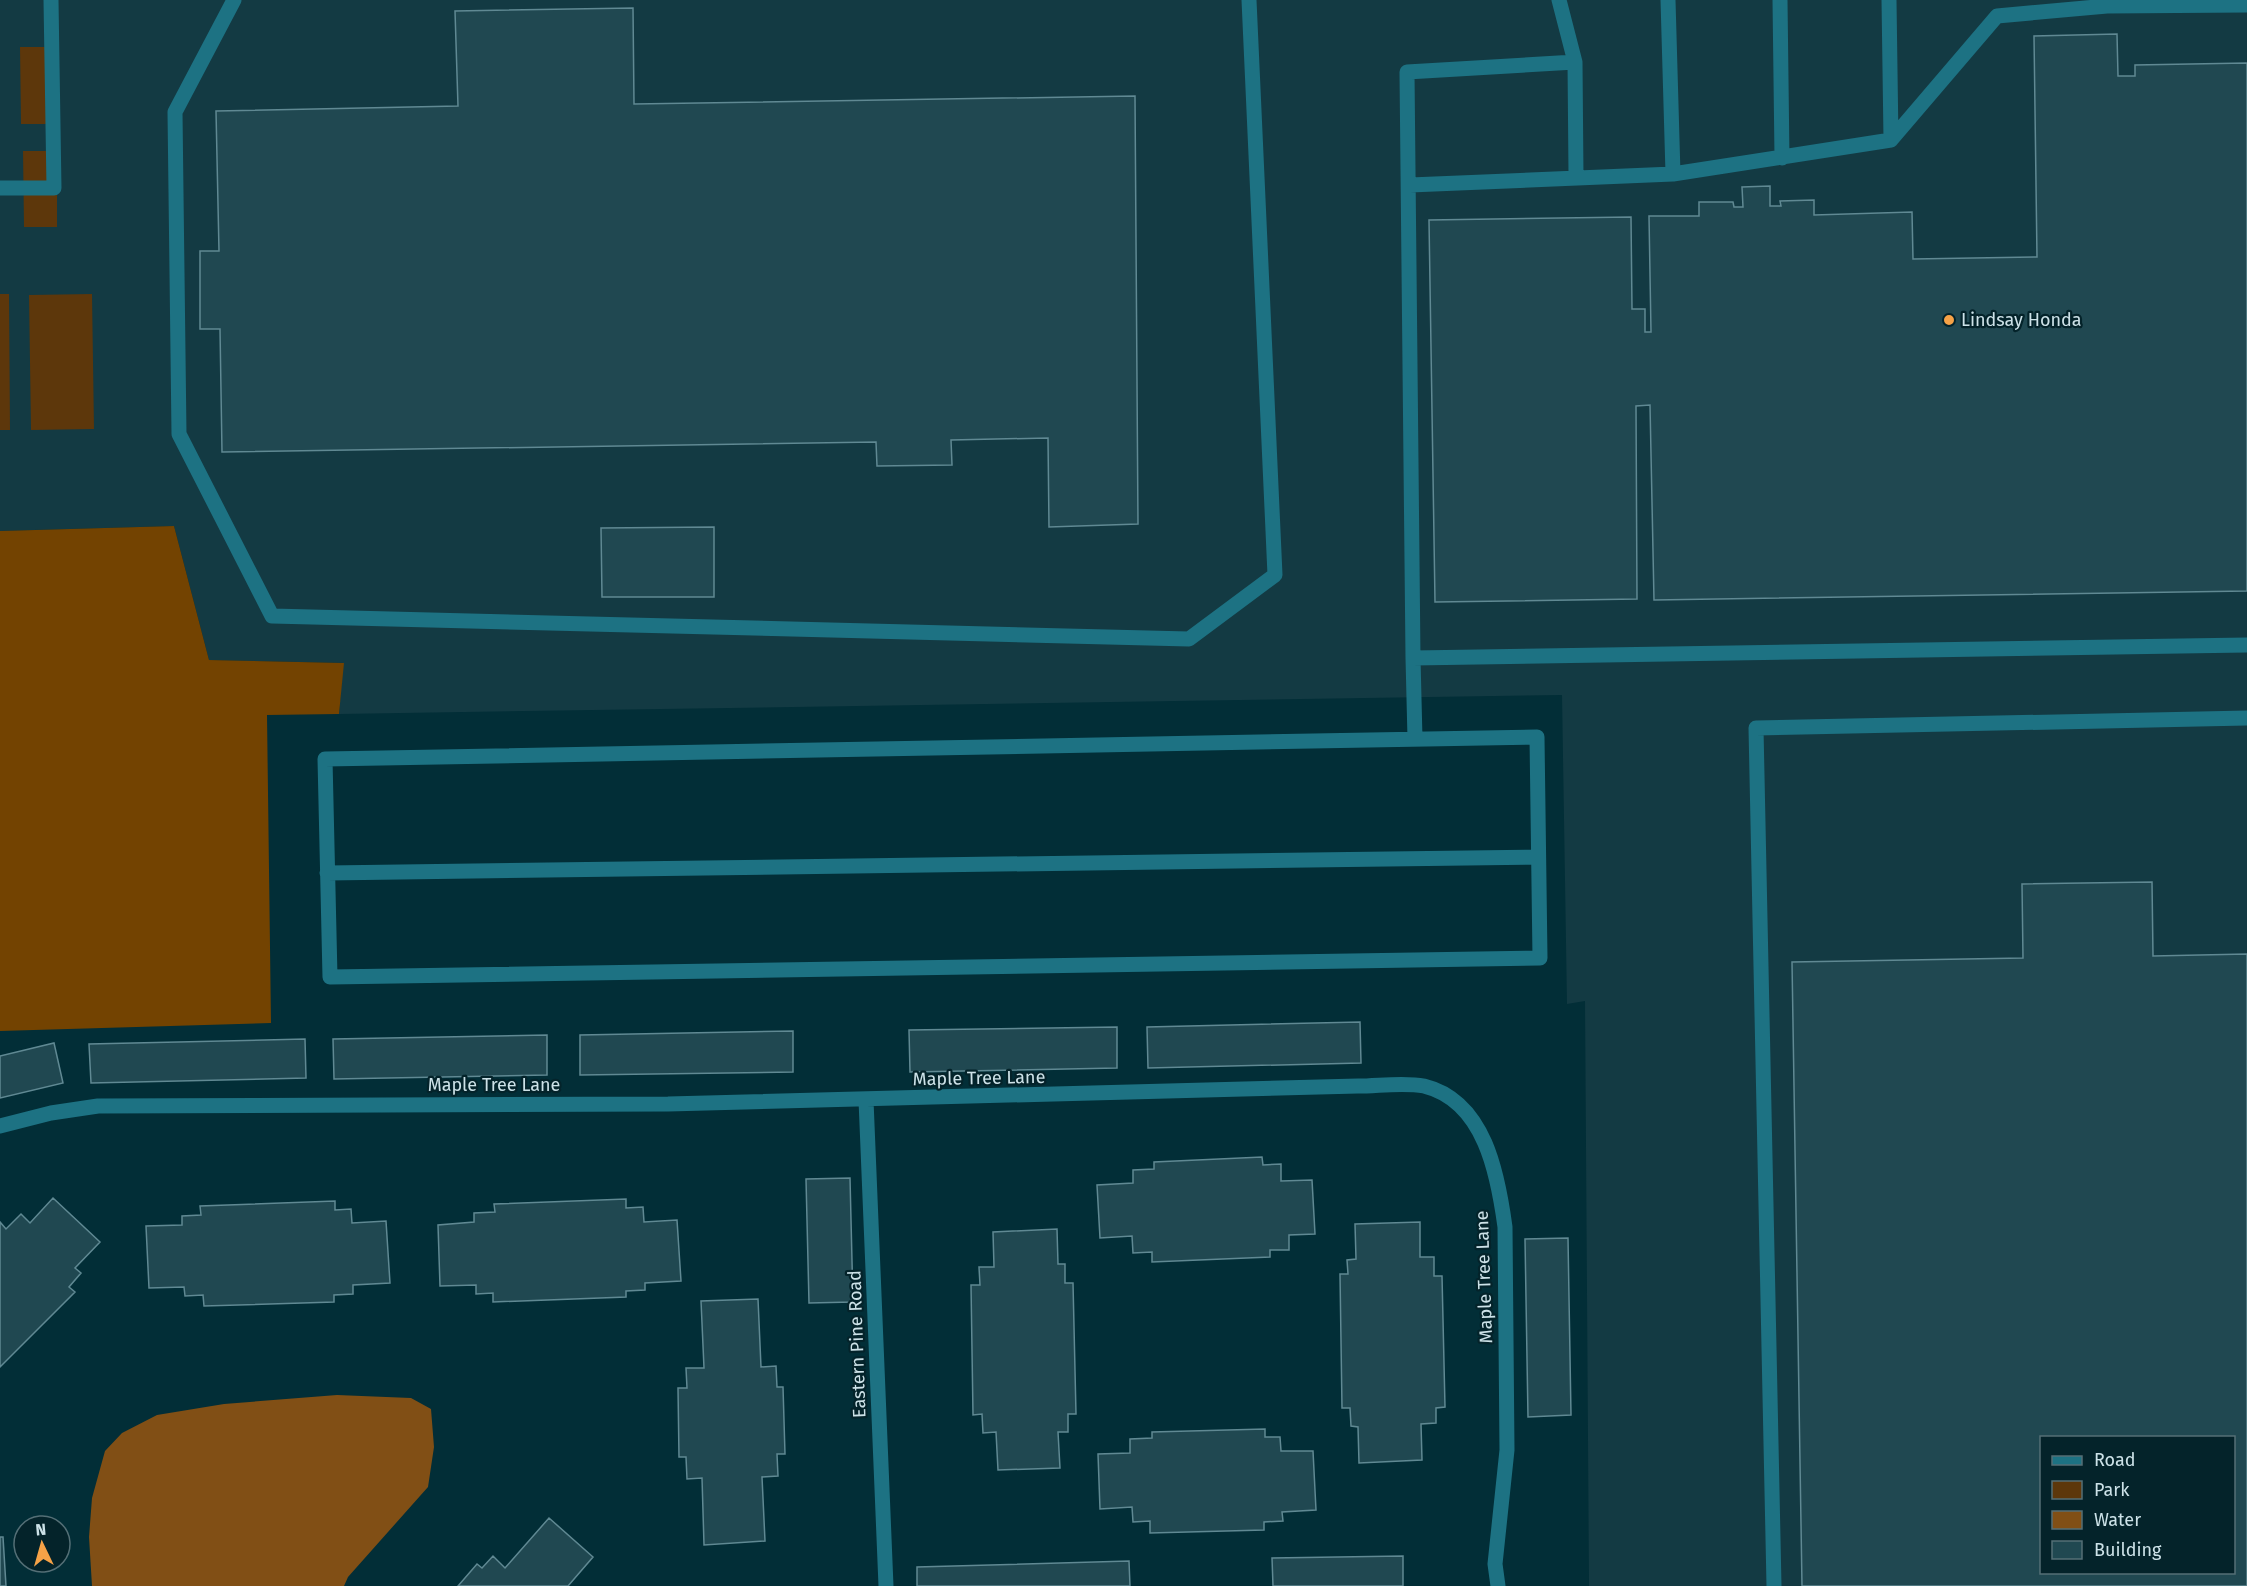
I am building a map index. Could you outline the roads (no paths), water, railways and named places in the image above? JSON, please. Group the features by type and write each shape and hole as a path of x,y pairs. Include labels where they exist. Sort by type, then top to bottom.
{"street":[{"path":"0,188 54,188 51,0"},
{"path":"234,0 175,112 179,434 272,616 1189,639 1275,575 1249,0"},
{"path":"1559,0 1575,62 1576,176"},
{"path":"1668,0 1673,174"},
{"path":"1780,0 1782,158"},
{"path":"1889,0 1892,140"},
{"path":"1996,0 1997,16"},
{"path":"1410,185 1576,176 1673,174 1892,140 1997,16 2107,3 2247,5"},
{"path":"1415,739 1407,72 1575,62"},
{"path":"1413,658 2247,645"},
{"path":"1774,1586 1756,728 2247,718"},
{"path":"1537,737 1538,857 1540,958 330,977 325,759 1537,737"},
{"path":"327,873 1538,857"},
{"name":"Maple Tree Lane","path":"2,1125 98,1107 866,1100 1423,1086 1445,1096 1468,1115 1482,1135 1492,1160 1505,1227 1507,1450 1495,1564 1498,1586"},
{"name":"Eastern Pine Road","path":"866,1100 886,1586"}],"water":[{"path":"337,1395 411,1398 431,1409 434,1447 428,1487 348,1577 344,1586 92,1586 89,1537 92,1498 105,1451 122,1433 157,1415 224,1404"}],"place":[{"name":"Lindsay Honda","path":"1949,320"}]}
